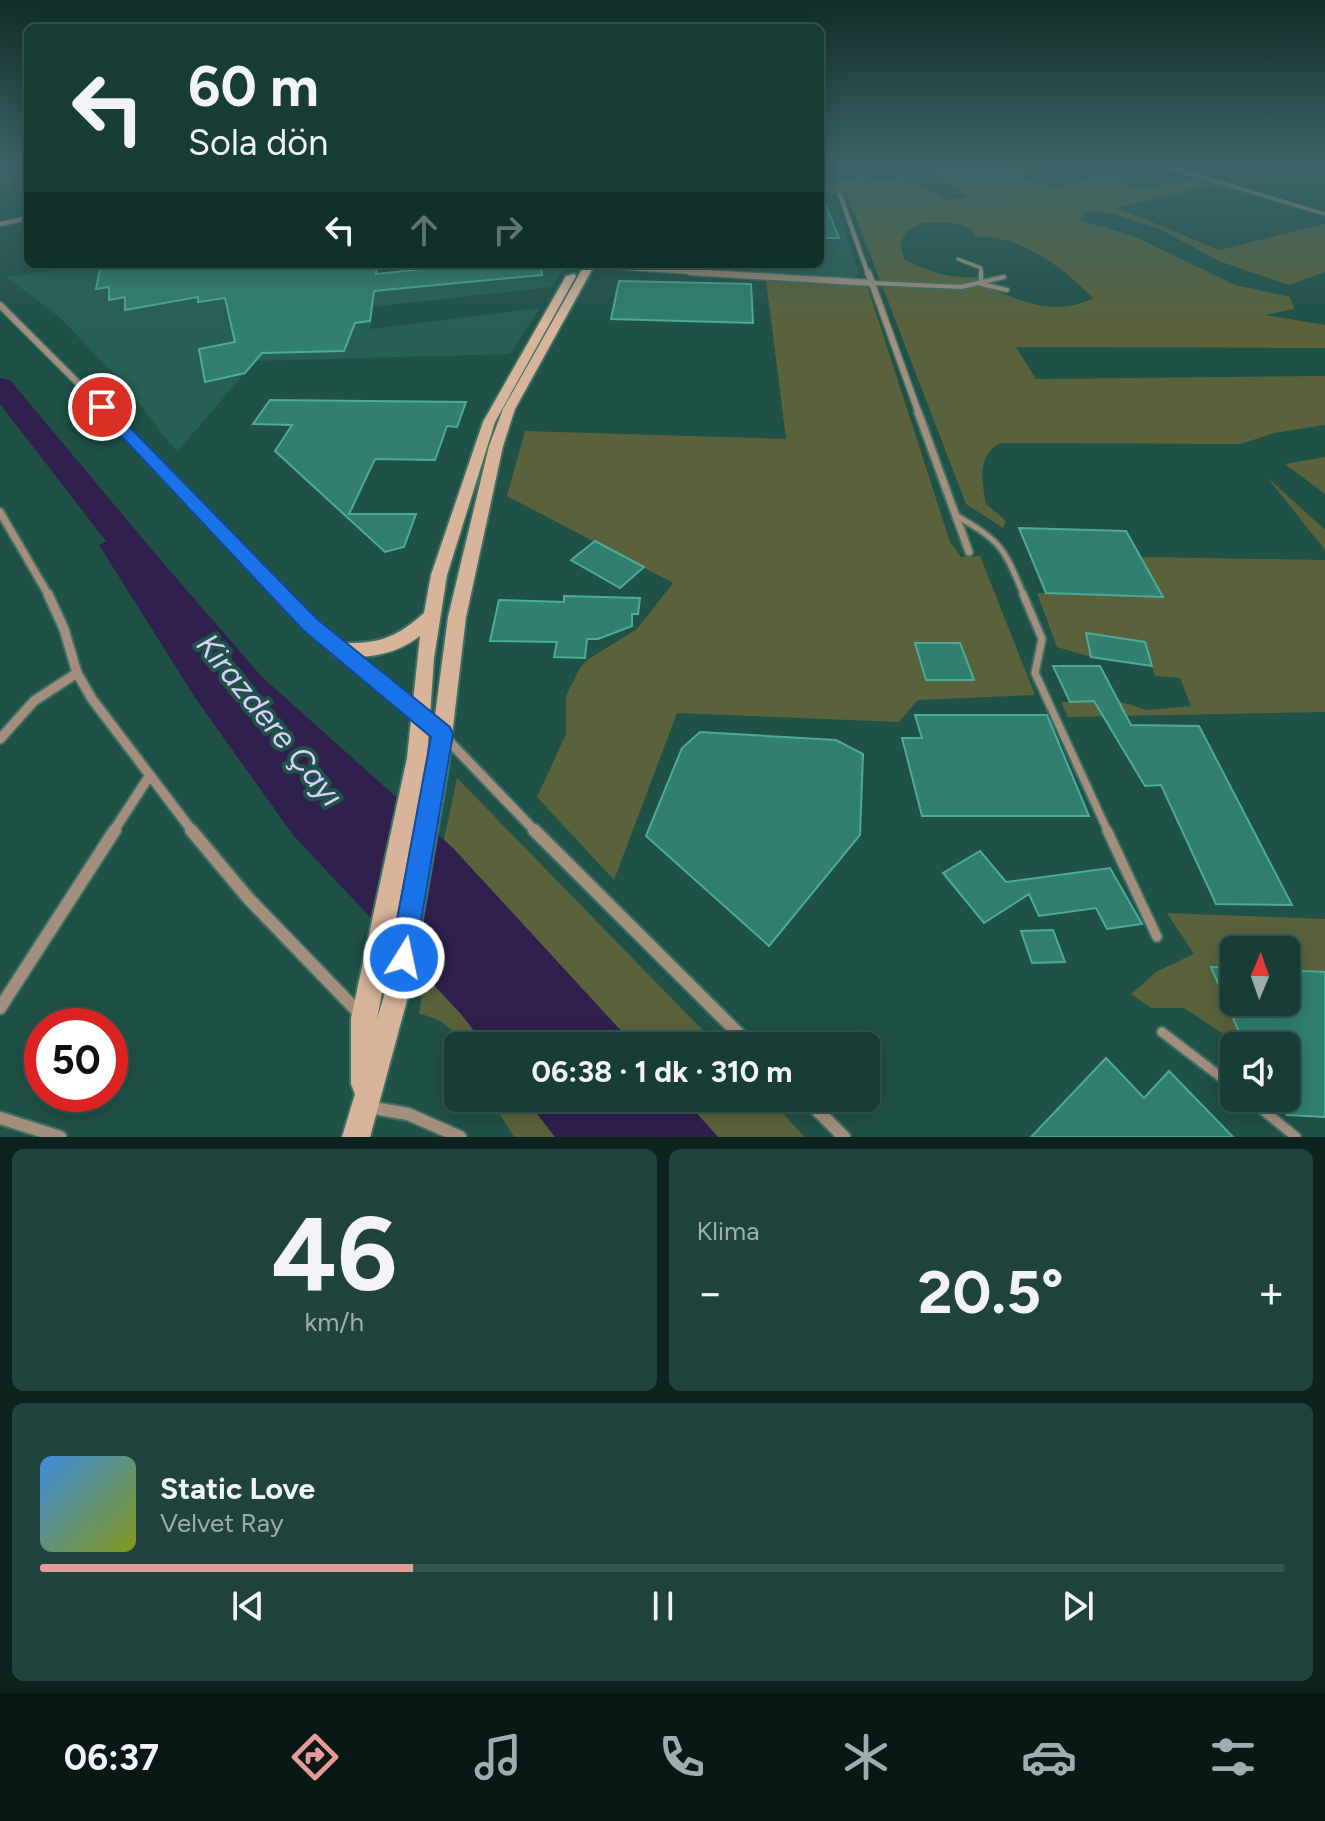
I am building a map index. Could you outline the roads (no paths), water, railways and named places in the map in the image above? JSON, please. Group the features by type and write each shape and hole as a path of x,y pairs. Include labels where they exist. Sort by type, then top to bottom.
{"main road":[{"path":"364,1106 364,1018 417,758 432,616 452,531 489,422 582,268"},
{"path":"356,1137 398,989 438,769 457,617 496,446 509,409 582,268"},
{"path":"339,650 374,650 396,645 432,616"}],"street":[{"path":"849,218 969,552"},
{"path":"0,224 24,219"},
{"path":"632,268 873,283"},
{"path":"0,305 162,467 310,624 442,734 573,870 737,1032"},
{"path":"0,512 49,590 68,634 77,673 92,699 248,898 364,1018"},
{"path":"0,739 34,701 77,673"},
{"path":"0,1008 150,775"},
{"path":"364,1106 408,1114 460,1137"},
{"path":"819,1112 844,1137"},
{"path":"0,1118 60,1137"}],"lane":[{"path":"958,259 981,268 981,284"},
{"path":"873,283 946,288 981,284 1004,277"},
{"path":"981,284 1007,290"},
{"path":"957,516 993,537 1005,551 1042,639 1035,673 1157,937"},
{"path":"1162,1032 1220,1076"},
{"path":"1265,1112 1296,1137"}],"water":[{"path":"133,528 261,676 453,848 622,1032 475,1032 293,835 196,699 99,545"},
{"path":"536,1112 696,1112 718,1137 555,1137"}],"waterway":[{"name":"Kirazdere Çayı","path":"0,386 149,571"}]}
